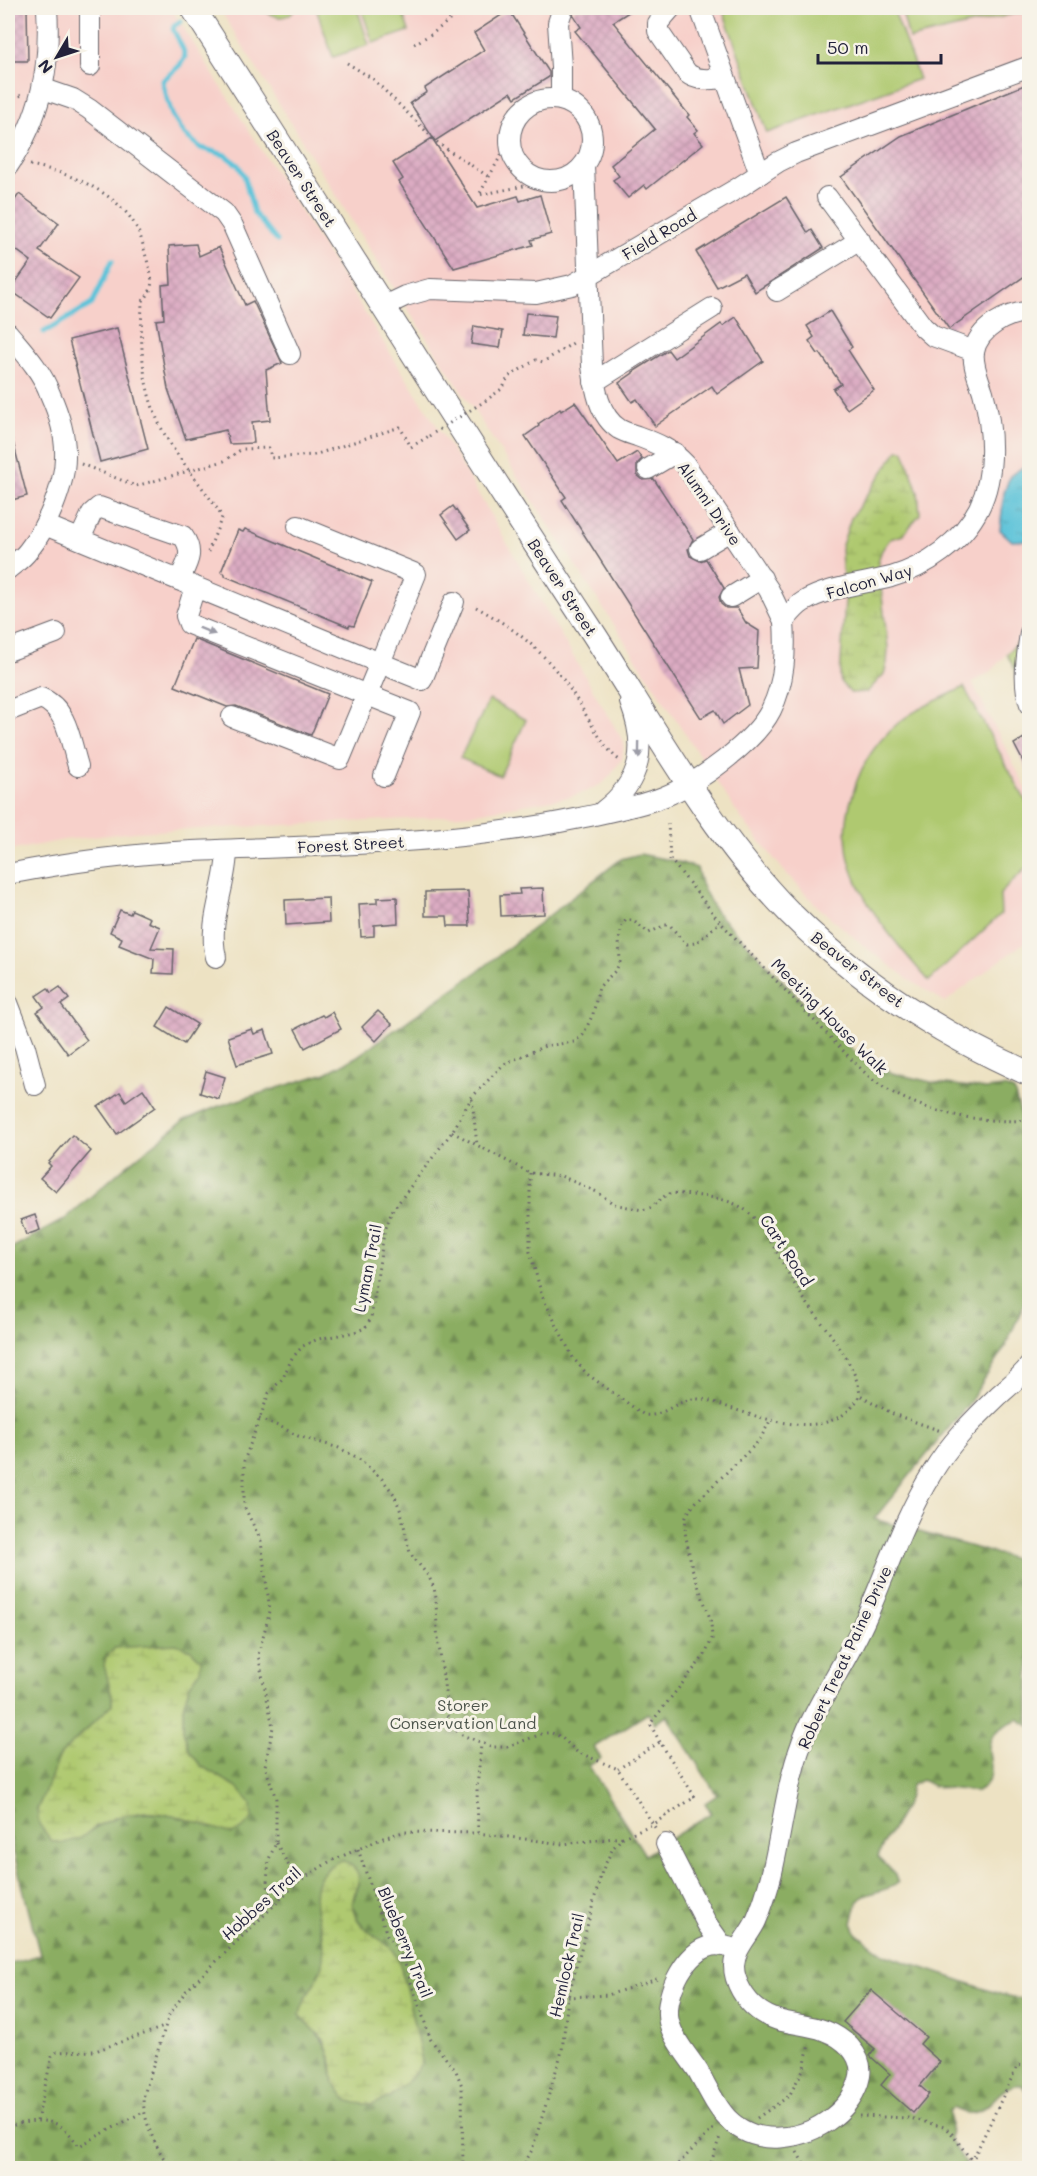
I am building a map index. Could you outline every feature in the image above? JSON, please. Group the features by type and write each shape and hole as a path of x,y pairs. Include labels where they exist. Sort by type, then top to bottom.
{"main road":[{"name":"Beaver Street","path":"193,8 722,832 790,913 825,945 874,984 916,1013 1028,1075"}],"street":[{"path":"9,164 29,131 44,89 48,44 47,8"},
{"path":"90,8 90,66"},
{"path":"561,100 558,23 563,8"},
{"path":"671,8 658,23 658,31 687,74 700,80 725,78"},
{"path":"700,8 760,174 796,153 1029,66"},
{"path":"44,89 73,99 88,109 224,213 233,226 290,354"},
{"path":"549,99 561,100 581,111 591,132 592,143 584,165 574,174 549,181 526,172 515,157 510,140 515,122 526,107 537,101 549,99"},
{"name":"Alumni Drive","path":"584,165 591,331 597,396 604,411 620,430 662,445 675,453 685,464 762,578 779,607 784,621"},
{"name":"Field Road","path":"384,306 405,296 430,289 452,288 536,293 572,285 760,174"},
{"path":"827,197 923,327 933,336 974,351 980,338 989,327 1008,317 1029,312"},
{"path":"777,291 860,240"},
{"path":"594,382 712,308"},
{"path":"8,333 27,355 50,392 62,431 65,457 57,497 45,525 28,552 8,569"},
{"name":"Falcon Way","path":"784,621 803,602 818,595 893,576 921,565 965,530 979,508 988,484 990,456 989,422 975,368 974,351"},
{"path":"648,469 675,453"},
{"path":"80,539 92,513 99,507 183,536 189,544 186,616 189,624 410,712 384,776"},
{"path":"45,525 422,680 454,602"},
{"path":"232,717 340,759 416,574 298,526"},
{"path":"700,549 729,531"},
{"path":"731,597 762,578"},
{"path":"689,783 744,744 771,711 779,692 783,671 784,621"},
{"path":"8,651 56,633"},
{"path":"1029,633 1027,696 1029,704"},
{"path":"601,813 627,788 638,765 640,750 635,717 608,656"},
{"path":"8,711 41,698 52,703 63,716 78,766"},
{"name":"Forest Street","path":"8,874 112,857 454,838 522,830 661,798 689,783"},
{"path":"216,957 213,942 214,927 227,867 227,850"},
{"path":"8,1002 25,1047 35,1085"},
{"name":"Robert Treat Paine Drive","path":"730,1948 755,1924 767,1892 795,1765 807,1730 865,1621 904,1527 931,1474 957,1436 1029,1365"},
{"path":"666,1844 707,1924 730,1948 738,1982 747,1999 759,2011 772,2017 825,2029 841,2037 855,2052 861,2069 859,2085 836,2115 815,2131 789,2138 764,2137 734,2124 676,2037 669,2022 668,2005 672,1988 692,1957 706,1947 730,1948"}],"path":[{"path":"414,44 433,33 465,8"},
{"path":"347,63 374,79 439,144 489,177"},
{"path":"510,140 479,195 549,181"},
{"path":"9,164 45,168 78,178 99,190 123,211 139,232 153,281 150,294 142,302 142,367 152,404 169,443 210,497 222,517 207,555"},
{"path":"65,457 136,486 224,460 242,449 269,448 271,458 314,455 400,427 411,447 485,401 503,388 508,377 536,360 543,362 591,331"},
{"path":"476,607 508,624 531,642 564,680 608,749 618,760 626,763"},
{"name":"Meeting House Walk","path":"668,823 670,859 720,922 873,1080 895,1094 939,1110 978,1119 1029,1120"},
{"name":"Lyman Trail","path":"273,1905 267,1882 269,1859 276,1843 276,1799 265,1766 273,1727 258,1655 270,1611 261,1541 244,1506 244,1461 269,1393 282,1378 292,1358 303,1346 318,1339 365,1328 371,1318 384,1233 392,1211 452,1132 472,1097 504,1064 545,1046 574,1042 583,1035 593,1014 599,987 616,970 620,962 619,940 622,925 626,920 632,920 649,933 670,925 687,944 696,943 720,922"},
{"path":"472,1097 477,1145"},
{"name":"Cart Road","path":"452,1132 530,1173 561,1176 597,1192 614,1204 642,1210 650,1208 666,1195 673,1193 728,1201 748,1212 763,1232 800,1293 840,1349 859,1384 860,1395"},
{"path":"530,1173 530,1252 542,1296 573,1358 587,1374 644,1415 655,1417 685,1400 700,1399 770,1420 808,1424 834,1420 850,1409 860,1395 893,1414 957,1436"},
{"path":"259,1419 298,1436 339,1448 358,1458 382,1479 394,1494 401,1512 410,1553 429,1577 434,1588 448,1715 453,1728 462,1735 493,1747 507,1747 544,1733 552,1733 561,1737 585,1756 618,1769 653,1824"},
{"path":"623,1837 653,1824 695,1797 650,1725 705,1655 712,1639 711,1621 692,1568 685,1532 686,1516 693,1505 759,1440 770,1420"},
{"path":"618,1769 660,1742"},
{"path":"478,1833 477,1789 481,1744"},
{"name":"Hobbes Trail","path":"143,2112 143,2098 165,2026 169,2015 186,1991 298,1882 329,1862 383,1838 403,1832 478,1833 563,1844 623,1837"},
{"name":"Hemlock Trail","path":"522,2169 532,2150 562,2051 568,1997 602,1871 613,1848 623,1837"},
{"name":"Lyman Trail","path":"276,1843 298,1882"},
{"name":"Blueberry Trail","path":"358,1849 387,1935 403,1959 431,2040 456,2071 462,2086 463,2169"},
{"path":"568,1997 608,1995 681,1971"},
{"path":"37,2121 52,2056 57,2052 95,2051 165,2026"},
{"path":"674,2169 705,2136 789,2096 804,2068 812,2026"},
{"path":"970,2169 1017,2067 1029,2060"},
{"path":"8,2127 37,2121 63,2128 79,2146 143,2112 158,2150 170,2169"},
{"path":"836,2115 909,2118 944,2127 972,2161 988,2169"},
{"path":"709,2169 734,2124"}],"shaded area":[{"path":"8,8 171,8 459,461 624,743 622,759 603,783 569,797 471,814 135,832 64,840 8,851"},
{"path":"219,8 1029,8 1029,626 1026,633 989,673 972,682 1029,794 1029,939 945,1002 908,979 868,949 818,907 785,872 741,818 709,770 383,271"}],"green space":[{"path":"262,8 295,8 288,15 279,17"},
{"path":"316,8 357,8 369,45 333,57"},
{"path":"361,8 401,8 409,31 373,43"},
{"path":"722,8 893,8 919,79 767,133"},
{"path":"901,8 1029,8 1030,10 909,39"},
{"path":"898,450 903,450 905,454 918,492 920,514 903,535 890,539 878,561 888,648 884,674 867,692 851,693 841,683 840,676 846,586 841,548 851,518"},
{"path":"1026,633 1019,678 1007,654"},
{"path":"964,687 1029,807 1029,865 1000,894 1001,914 929,981 878,919 857,883 850,865 847,847 847,822 850,803 859,776 880,741 896,725 912,714"},
{"path":"489,700 526,720 500,776 460,758"},
{"name":"Storer Conservation Land","path":"640,854 697,868 701,884 715,911 858,1055 892,1073 931,1082 986,1089 1004,1087 1014,1091 1029,1143 1029,1293 1005,1347 969,1403 874,1519 1029,1563 1029,1726 1018,1719 994,1734 989,1749 990,1778 977,1792 933,1786 922,1780 911,1785 901,1814 878,1857 894,1873 898,1883 862,1897 856,1905 852,1923 857,1934 885,1955 1003,1995 1029,2000 1029,2097 1022,2085 1014,2085 975,2112 965,2113 953,2108 948,2111 951,2122 950,2140 969,2168 8,2168 8,1964 40,1955 8,1830 8,1250 65,1219 183,1121 219,1106 326,1073 356,1057 480,970 621,859","holes":["115,1648 132,1648 200,1671 189,1686 183,1707 183,1731 190,1752 201,1766 232,1834 173,1816 136,1814 117,1818 80,1838 37,1810 61,1754 112,1705 110,1681","648,1713 655,1723 667,1716 717,1795 705,1803 711,1813 645,1855 589,1766 601,1758 594,1747","359,1884 352,1904 355,1916 370,1934 394,1951 402,1970 422,2061 411,2077 388,2098 334,2083 331,2061 325,2045 316,2031 300,2015 304,2002 320,1973 323,1960 323,1940 317,1914"]},
{"path":"176,1644 191,1650 201,1660 200,1671 189,1686 183,1707 183,1731 190,1752 201,1766 237,1787 251,1803 252,1819 242,1829 232,1834 173,1815 144,1812 117,1817 95,1827 81,1838 63,1843 52,1841 39,1824 37,1810 61,1754 112,1705 104,1665 106,1657 115,1648"},
{"path":"342,1860 352,1866 359,1878 353,1899 355,1915 364,1927 392,1949 401,1968 422,2061 407,2082 388,2098 372,2105 347,2100 334,2083 332,2063 324,2040 300,2015 304,2002 318,1977 323,1957 323,1935 315,1899 318,1882 326,1869"}],"water":[{"path":"1023,467 1029,469 1030,540 1012,541 1000,530 1004,493 1010,476"}],"building":[{"path":"8,8 27,8 28,61 8,61"},
{"path":"575,8 635,8 613,22 689,115 687,117 698,130 694,133 703,144 647,189 644,185 628,198 613,180 619,176 611,165 655,129 575,31 581,27 573,15"},
{"path":"509,10 549,72 549,77 515,98 511,92 435,141 410,103 427,92 425,88 484,50 474,33"},
{"path":"1029,83 1029,273 949,329 841,177 901,136"},
{"path":"432,138 477,208 518,196 520,201 540,195 551,234 531,240 533,245 454,268 399,182 403,179 393,163"},
{"path":"19,194 59,223 39,251 79,278 50,318 10,290 31,261 8,244 8,210"},
{"path":"786,197 808,233 812,230 823,248 755,292 744,273 717,287 696,252"},
{"path":"196,244 199,256 219,247 245,305 253,301 282,363 266,370 270,420 252,422 254,443 229,444 226,430 186,439 168,389 156,320 164,319 162,285 171,284 169,246"},
{"path":"830,311 852,347 848,350 874,390 847,409 833,389 841,384 809,341 814,337 807,326"},
{"path":"526,313 556,316 553,338 523,335"},
{"path":"736,317 763,361 717,394 712,386 655,426 637,399 632,402 619,383 668,350 674,358 721,324 723,326"},
{"path":"474,326 503,331 500,348 471,344"},
{"path":"117,328 148,449 100,462 69,340"},
{"path":"575,402 618,464 637,452 642,459 637,464 637,475 643,480 654,479 693,539 688,549 690,556 700,561 706,559 724,588 719,597 721,604 726,608 737,608 746,623 759,631 757,668 739,669 748,705 723,724 715,710 701,718 562,500 566,497 525,436 560,409 561,411"},
{"path":"12,438 27,496 8,501 8,439"},
{"path":"453,506 470,530 458,539 441,515"},
{"path":"245,529 372,582 354,626 349,627 225,576 221,572 238,530 243,532"},
{"path":"194,639 328,694 311,735 236,706 227,707 175,686"},
{"path":"1029,735 1029,773 1014,744"},
{"path":"543,888 544,914 501,916 500,895 520,894 519,889"},
{"path":"468,891 470,926 448,926 447,916 425,916 425,892"},
{"path":"397,897 398,923 374,925 374,936 361,937 359,904 377,903 377,898"},
{"path":"328,898 329,922 286,925 285,900"},
{"path":"120,910 130,914 132,910 150,918 148,922 160,927 151,948 174,949 173,974 153,973 154,959 119,945 122,938 110,932"},
{"path":"60,987 69,999 61,1005 87,1040 68,1054 37,1012 44,1007 36,996 48,988 51,993"},
{"path":"169,1007 197,1024 184,1044 157,1027"},
{"path":"378,1011 392,1024 376,1041 362,1027"},
{"path":"332,1012 341,1029 305,1048 295,1029"},
{"path":"252,1029 254,1034 265,1030 273,1054 237,1065 228,1037"},
{"path":"206,1071 225,1077 219,1099 200,1093"},
{"path":"143,1089 155,1107 117,1134 98,1107 120,1092 126,1101"},
{"path":"72,1135 91,1151 56,1192 40,1178 51,1166 48,1163"},
{"path":"35,1215 40,1230 26,1235 21,1220"},
{"path":"871,1990 926,2037 920,2044 940,2062 920,2086 929,2094 913,2113 881,2085 890,2074 870,2056 875,2049 843,2022"}],"waterway":[{"path":"181,21 173,29 185,57 179,66 162,81 172,115 184,134 201,148 225,155 238,165 244,175 254,213 277,241"},
{"path":"44,332 92,304 112,261"}]}
